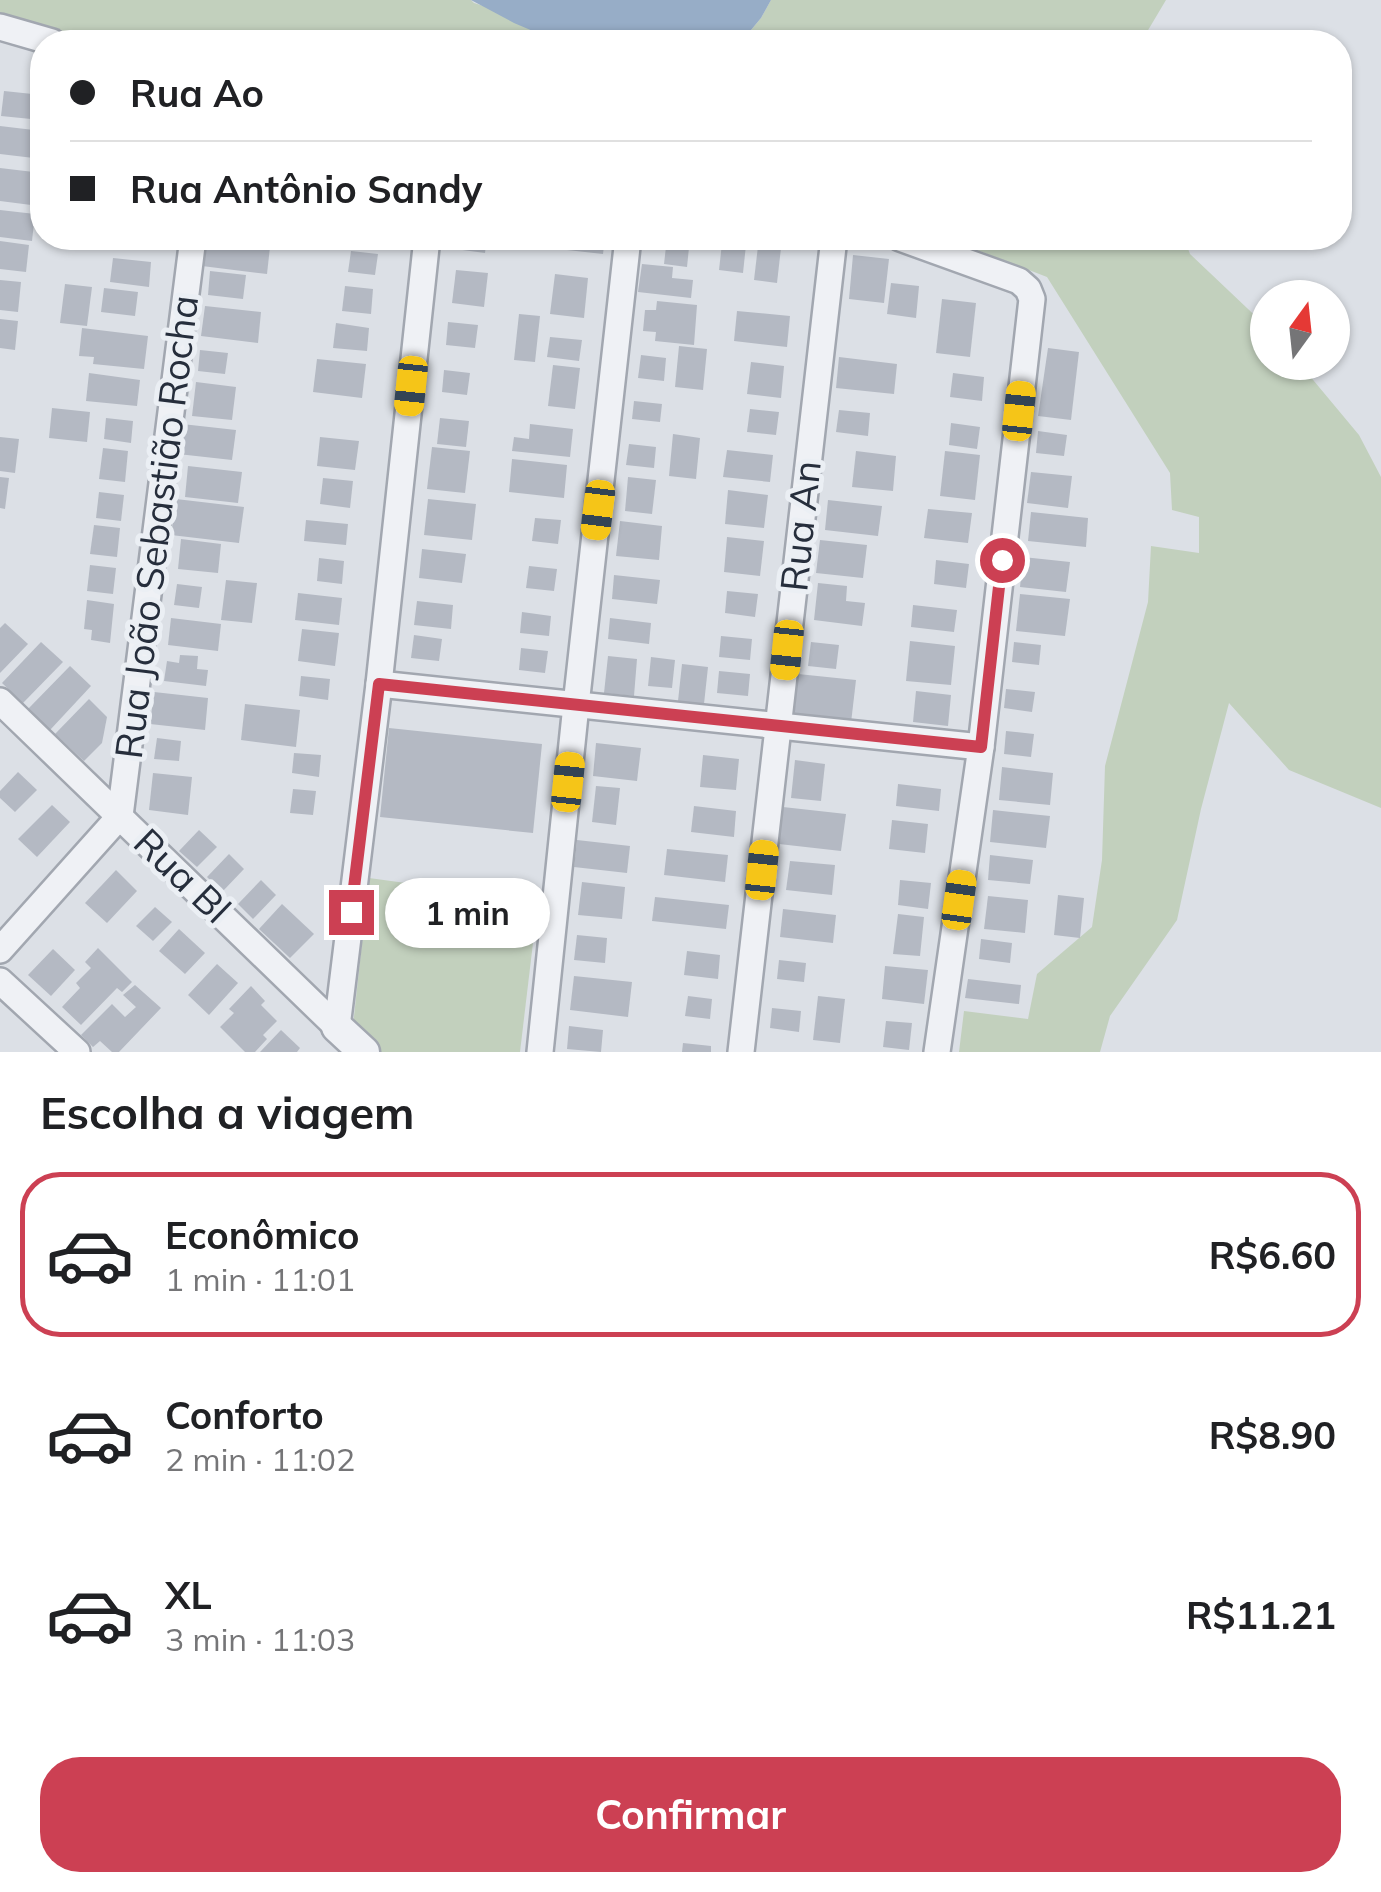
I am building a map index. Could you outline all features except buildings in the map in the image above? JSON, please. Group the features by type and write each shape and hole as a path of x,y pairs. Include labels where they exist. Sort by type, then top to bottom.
{"street":[{"path":"0,26 30,35"},
{"name":"Rua João Sebastião Rocha","path":"120,816 191,250"},
{"path":"336,1039 379,684 425,250"},
{"path":"540,1052 627,250"},
{"name":"Rua An","path":"741,1052 833,250"},
{"path":"933,250 1019,281 1032,299 981,747 938,1052"},
{"path":"379,684 981,747"},
{"name":"Rua Bl","path":"0,701 120,816 336,1039 364,1052"},
{"path":"0,950 120,816"},
{"path":"0,981 77,1052"}],"green space":[{"path":"0,0 471,0 562,30 49,30 0,15"},
{"path":"771,0 1166,0 1148,30 751,30"},
{"path":"977,250 1188,250 1250,311 1250,380 1313,380 1359,435 1381,477 1381,808 1289,770 1229,703 1177,920 1110,1016 1100,1052 959,1052 964,1011 1028,1019 1037,974 1092,927 1102,860 1105,766 1148,602 1151,546 1199,553 1199,517 1172,510 1170,473 1047,277"},
{"path":"369,878 538,901 520,1052 369,1052 352,1035"}],"water":[{"path":"471,0 771,0 751,30 530,30"}],"route":[{"path":"351,912 379,684 981,747 1002,560"}]}
